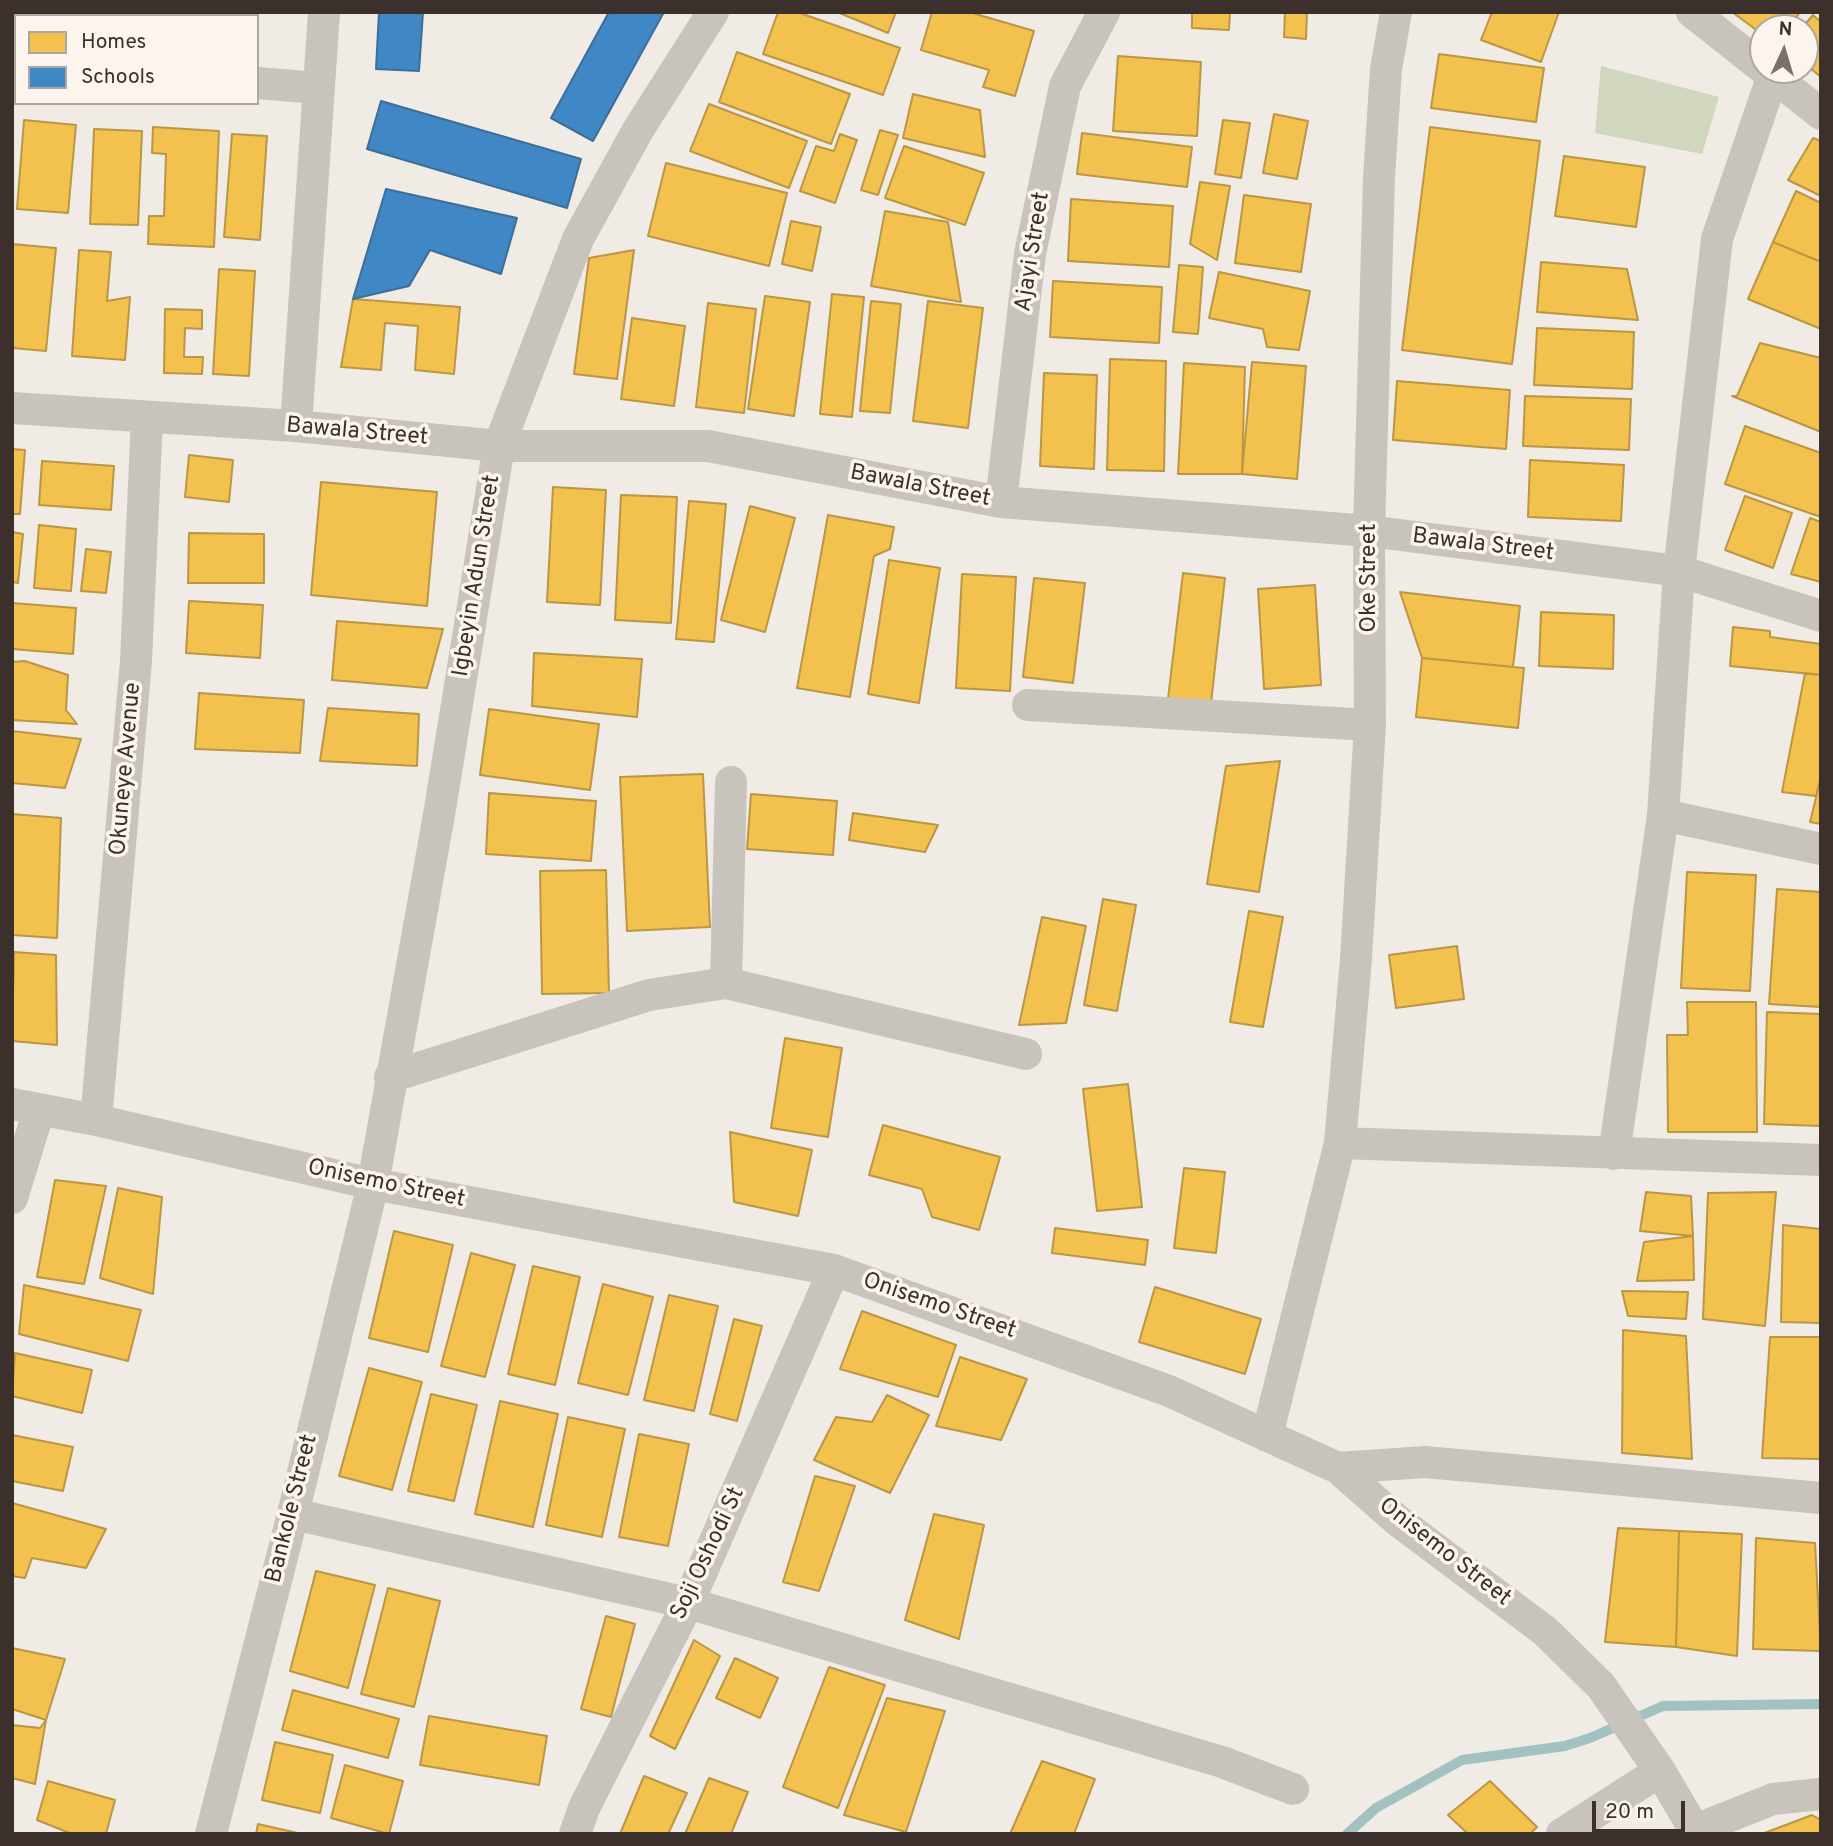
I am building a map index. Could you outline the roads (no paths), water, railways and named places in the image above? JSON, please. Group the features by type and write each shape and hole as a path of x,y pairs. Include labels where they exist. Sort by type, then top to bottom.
{"street":[{"path":"296,426 324,12"},
{"name":"Igbeyin Adun Street","path":"373,1184 440,809 499,446 578,239 638,130 713,12"},
{"name":"Ajayi Street","path":"1001,502 1030,254 1066,86 1104,12"},
{"name":"Oke Street","path":"1267,1436 1340,1143 1356,959 1370,725 1369,531 1380,163 1386,69 1396,12"},
{"path":"1692,12 1749,59"},
{"path":"259,83 318,88"},
{"path":"1614,1154 1663,815 1679,571 1717,239 1770,84"},
{"path":"1780,84 1821,114"},
{"name":"Bawala Street","path":"12,408 296,426 499,446 708,446 1001,502 1369,531 1679,571 1821,616"},
{"name":"Okuneye Avenue","path":"96,1120 136,661 147,418"},
{"path":"1028,705 1370,725"},
{"path":"726,983 731,782"},
{"path":"1663,815 1821,849"},
{"path":"390,1077 649,995 726,983 1026,1054"},
{"path":"12,1198 26,1107"},
{"name":"Onisemo Street","path":"26,1107 96,1120 373,1184 834,1270 1169,1391 1338,1468 1397,1520 1545,1631 1601,1686 1660,1771 1696,1832"},
{"path":"1340,1143 1821,1160"},
{"name":"Bankole Street","path":"211,1834 293,1514 373,1184"},
{"name":"Soji Oshodi St","path":"575,1834 584,1808 688,1603 834,1270"},
{"path":"1338,1468 1425,1462 1821,1498"},
{"path":"293,1514 688,1603 1222,1762 1293,1789"},
{"path":"1562,1834 1660,1771"},
{"path":"1696,1832 1773,1799 1821,1794"}],"waterway":[{"path":"1347,1834 1376,1808 1462,1760 1565,1746 1663,1706 1821,1704"}]}
